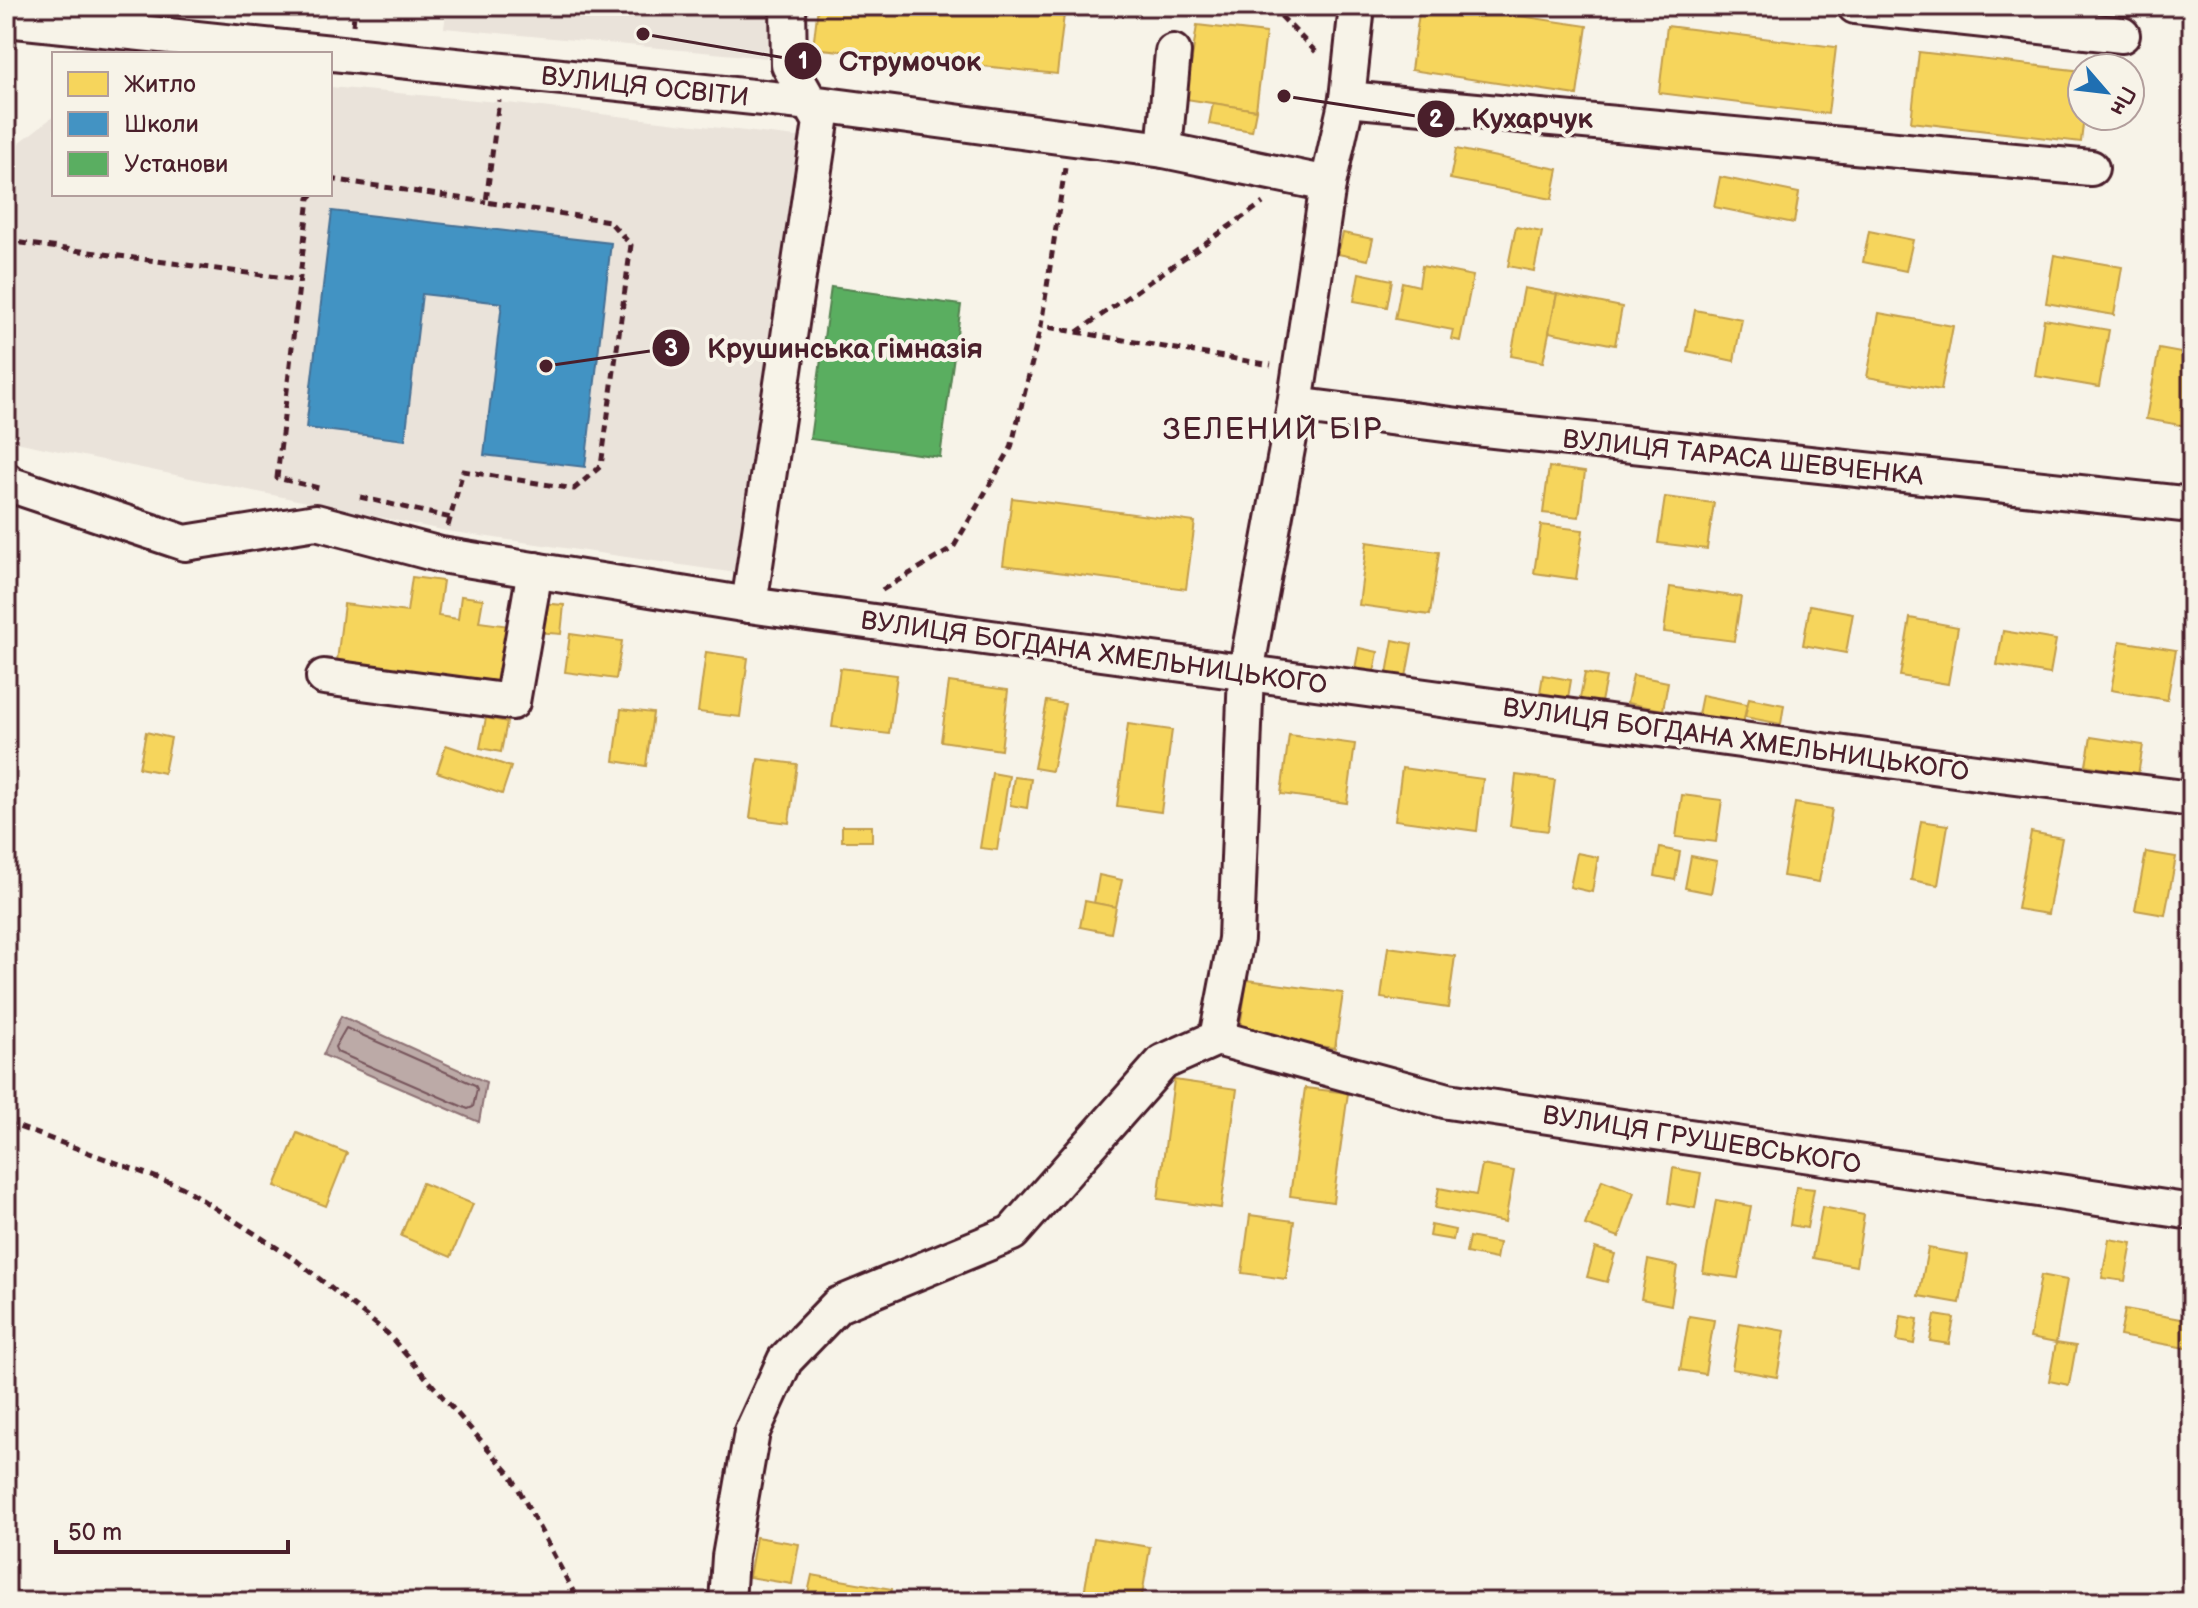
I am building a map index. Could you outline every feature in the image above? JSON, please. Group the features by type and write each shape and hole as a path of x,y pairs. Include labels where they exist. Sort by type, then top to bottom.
{"street":[{"path":"749,605 821,122 789,65 788,6"},
{"path":"727,1602 730,1557 752,1432 785,1360 838,1305 1012,1233 1163,1062 1217,1038 1236,939 1246,672 1300,370 1313,181 1348,92 1357,6"},
{"path":"1855,6 2122,35"},
{"name":"ВУЛИЦЯ ОСВІТИ","path":"6,19 321,52"},
{"path":"1164,150 1173,52"},
{"name":"ВУЛИЦЯ ОСВІТИ","path":"332,53 811,103 1164,150 1313,181"},
{"path":"1348,92 2091,168"},
{"name":"ВУЛИЦЯ ТАРАСА ШЕВЧЕНКА","path":"1295,405 1483,429 2192,505"},
{"name":"ВУЛИЦЯ БОГДАНА ХМЕЛЬНИЦЬКОГО","path":"7,482 185,543 316,522 441,555 749,605 2192,799"},
{"path":"324,677 512,702 535,570"},
{"name":"ВУЛИЦЯ ГРУШЕВСЬКОГО","path":"1217,1038 1448,1101 2192,1212"}],"path":[{"path":"1271,6 1348,92"},
{"path":"486,202 502,71"},
{"path":"836,617 953,548 1011,448 1041,326 1070,137"},
{"path":"332,179 609,221 631,245 601,466 574,489 463,471 441,555"},
{"path":"1076,333 1313,181"},
{"path":"311,196 277,478 320,488"},
{"path":"6,241 300,280"},
{"path":"1041,326 1300,370"},
{"path":"349,495 451,518"},
{"path":"6,1125 182,1187 296,1260 387,1333 511,1475 579,1602"}],"shaded area":[{"path":"447,6 769,6 767,58 444,28"},
{"path":"332,87 498,102 805,138 736,573 447,531 6,440 6,153 52,118 52,196 332,196"}],"water":[{"path":"341,1016 486,1082 479,1122 323,1055"}],"building: Житло":[{"path":"818,6 1065,6 1057,74 813,48"},
{"path":"1420,6 1454,6 1587,26 1577,95 1411,70"},
{"path":"1197,25 1266,33 1256,110 1186,99"},
{"path":"1667,26 1836,47 1828,114 1659,93"},
{"path":"1919,52 2066,69 2066,132 2082,132 2081,142 1911,122"},
{"path":"1213,103 1256,110 1252,131 1209,124"},
{"path":"1456,149 1558,169 1552,199 1450,179"},
{"path":"1720,177 1799,193 1794,223 1714,207"},
{"path":"1516,227 1542,232 1534,271 1508,266"},
{"path":"1869,231 1913,240 1906,271 1863,262"},
{"path":"1343,233 1373,239 1368,260 1338,254"},
{"path":"2054,255 2122,267 2114,315 2046,303"},
{"path":"1422,266 1473,276 1460,341 1451,339 1453,330 1395,319 1402,282 1419,286"},
{"path":"1359,273 1392,280 1387,307 1354,301"},
{"path":"1524,288 1557,294 1543,362 1511,356"},
{"path":"1557,294 1622,307 1615,345 1549,332"},
{"path":"1695,310 1742,319 1734,361 1687,351"},
{"path":"1879,313 1953,326 1941,390 1867,377"},
{"path":"2044,319 2109,330 2099,387 2035,376"},
{"path":"2159,349 2192,355 2192,427 2146,419"},
{"path":"1549,467 1585,472 1579,517 1543,513"},
{"path":"1665,497 1714,503 1707,549 1658,543"},
{"path":"1012,498 1195,522 1186,589 1003,565"},
{"path":"1541,525 1583,530 1576,579 1534,573"},
{"path":"1367,542 1439,552 1430,615 1359,605"},
{"path":"412,577 443,581 438,616 458,619 461,596 483,599 479,622 510,626 503,683 337,661 344,604 407,612"},
{"path":"1670,587 1741,597 1734,641 1664,632"},
{"path":"539,603 564,605 561,634 536,632"},
{"path":"1810,605 1853,613 1846,653 1803,645"},
{"path":"1910,618 1958,627 1948,684 1900,676"},
{"path":"2003,631 2056,640 2050,674 1997,665"},
{"path":"570,634 622,641 616,679 565,672"},
{"path":"1393,640 1412,644 1406,677 1387,674"},
{"path":"2120,641 2176,650 2167,700 2111,690"},
{"path":"1359,648 1378,652 1373,678 1354,674"},
{"path":"706,652 748,658 740,717 698,712"},
{"path":"840,668 897,675 889,734 832,727"},
{"path":"1585,673 1606,677 1599,712 1578,708"},
{"path":"1543,675 1571,680 1568,698 1540,693"},
{"path":"1633,675 1668,682 1663,710 1627,703"},
{"path":"949,682 1008,690 1001,750 941,741"},
{"path":"1702,695 1747,704 1743,724 1698,715"},
{"path":"1749,698 1784,705 1781,724 1745,717"},
{"path":"1047,701 1065,704 1052,771 1034,768"},
{"path":"621,709 653,713 646,766 614,761"},
{"path":"486,718 507,722 501,752 480,748"},
{"path":"1128,724 1172,730 1161,812 1117,806"},
{"path":"146,732 171,738 164,773 139,768"},
{"path":"1289,735 1355,744 1347,803 1281,794"},
{"path":"2091,737 2143,745 2138,775 2086,765"},
{"path":"446,745 511,767 502,794 437,772"},
{"path":"758,759 797,764 789,823 750,818"},
{"path":"1402,768 1483,779 1477,831 1395,820"},
{"path":"992,773 1009,776 997,850 980,848"},
{"path":"1516,775 1555,780 1548,831 1510,826"},
{"path":"1014,777 1031,779 1027,808 1010,805"},
{"path":"1682,795 1722,800 1716,842 1676,837"},
{"path":"1795,803 1832,809 1819,882 1783,876"},
{"path":"1921,821 1948,825 1938,885 1911,880"},
{"path":"842,826 872,826 872,841 842,841"},
{"path":"2031,832 2062,838 2048,914 2017,909"},
{"path":"1660,848 1680,852 1675,880 1655,876"},
{"path":"2146,852 2176,857 2165,915 2135,910"},
{"path":"1577,853 1598,857 1592,892 1570,887"},
{"path":"1691,856 1717,861 1711,893 1685,888"},
{"path":"1099,875 1122,880 1116,907 1094,903"},
{"path":"1085,901 1116,907 1111,933 1080,927"},
{"path":"1388,947 1455,956 1448,1008 1381,998"},
{"path":"1247,980 1343,993 1335,1048 1239,1035"},
{"path":"1174,1080 1237,1089 1221,1208 1158,1199"},
{"path":"1305,1088 1348,1093 1333,1202 1290,1196"},
{"path":"297,1133 347,1153 326,1206 275,1186"},
{"path":"1482,1165 1514,1171 1505,1222 1435,1208 1439,1188 1476,1195"},
{"path":"1673,1168 1701,1173 1695,1208 1668,1203"},
{"path":"1602,1180 1634,1192 1619,1237 1585,1225"},
{"path":"422,1183 473,1204 451,1257 401,1236"},
{"path":"1796,1187 1814,1189 1807,1228 1790,1225"},
{"path":"1716,1200 1751,1206 1738,1278 1703,1273"},
{"path":"1822,1207 1864,1215 1856,1266 1813,1258"},
{"path":"1250,1215 1294,1221 1286,1279 1242,1273"},
{"path":"1431,1225 1455,1230 1453,1240 1429,1236"},
{"path":"1469,1237 1499,1243 1496,1259 1466,1253"},
{"path":"2109,1239 2132,1243 2125,1281 2102,1278"},
{"path":"1595,1248 1615,1254 1607,1282 1587,1277"},
{"path":"1928,1248 1968,1255 1960,1303 1919,1296"},
{"path":"1648,1260 1677,1266 1671,1305 1641,1299"},
{"path":"2041,1275 2067,1280 2056,1343 2030,1338"},
{"path":"2125,1309 2192,1321 2191,1349 2120,1336"},
{"path":"1935,1315 1954,1318 1949,1344 1930,1341"},
{"path":"1689,1316 1714,1320 1705,1374 1680,1370"},
{"path":"1901,1316 1918,1319 1914,1344 1897,1341"},
{"path":"1740,1323 1785,1331 1777,1377 1732,1369"},
{"path":"2056,1343 2076,1346 2069,1385 2049,1381"},
{"path":"756,1537 799,1544 792,1584 749,1577"},
{"path":"1094,1538 1150,1547 1141,1602 1083,1599"},
{"path":"812,1575 892,1589 890,1602 806,1602"}],"building: Школи":[{"path":"332,211 611,243 585,467 484,455 502,303 422,294 405,440 306,428"}],"building: Установи":[{"path":"831,287 961,305 940,457 810,439"}],"place":[{"name":"Струмочок","path":"643,34"},
{"name":"Кухарчук","path":"1284,96"},
{"name":"Крушинська гімназія","path":"546,366"}],"district":[{"name":"ЗЕЛЕНИЙ БІР","path":"1273,429"}]}
